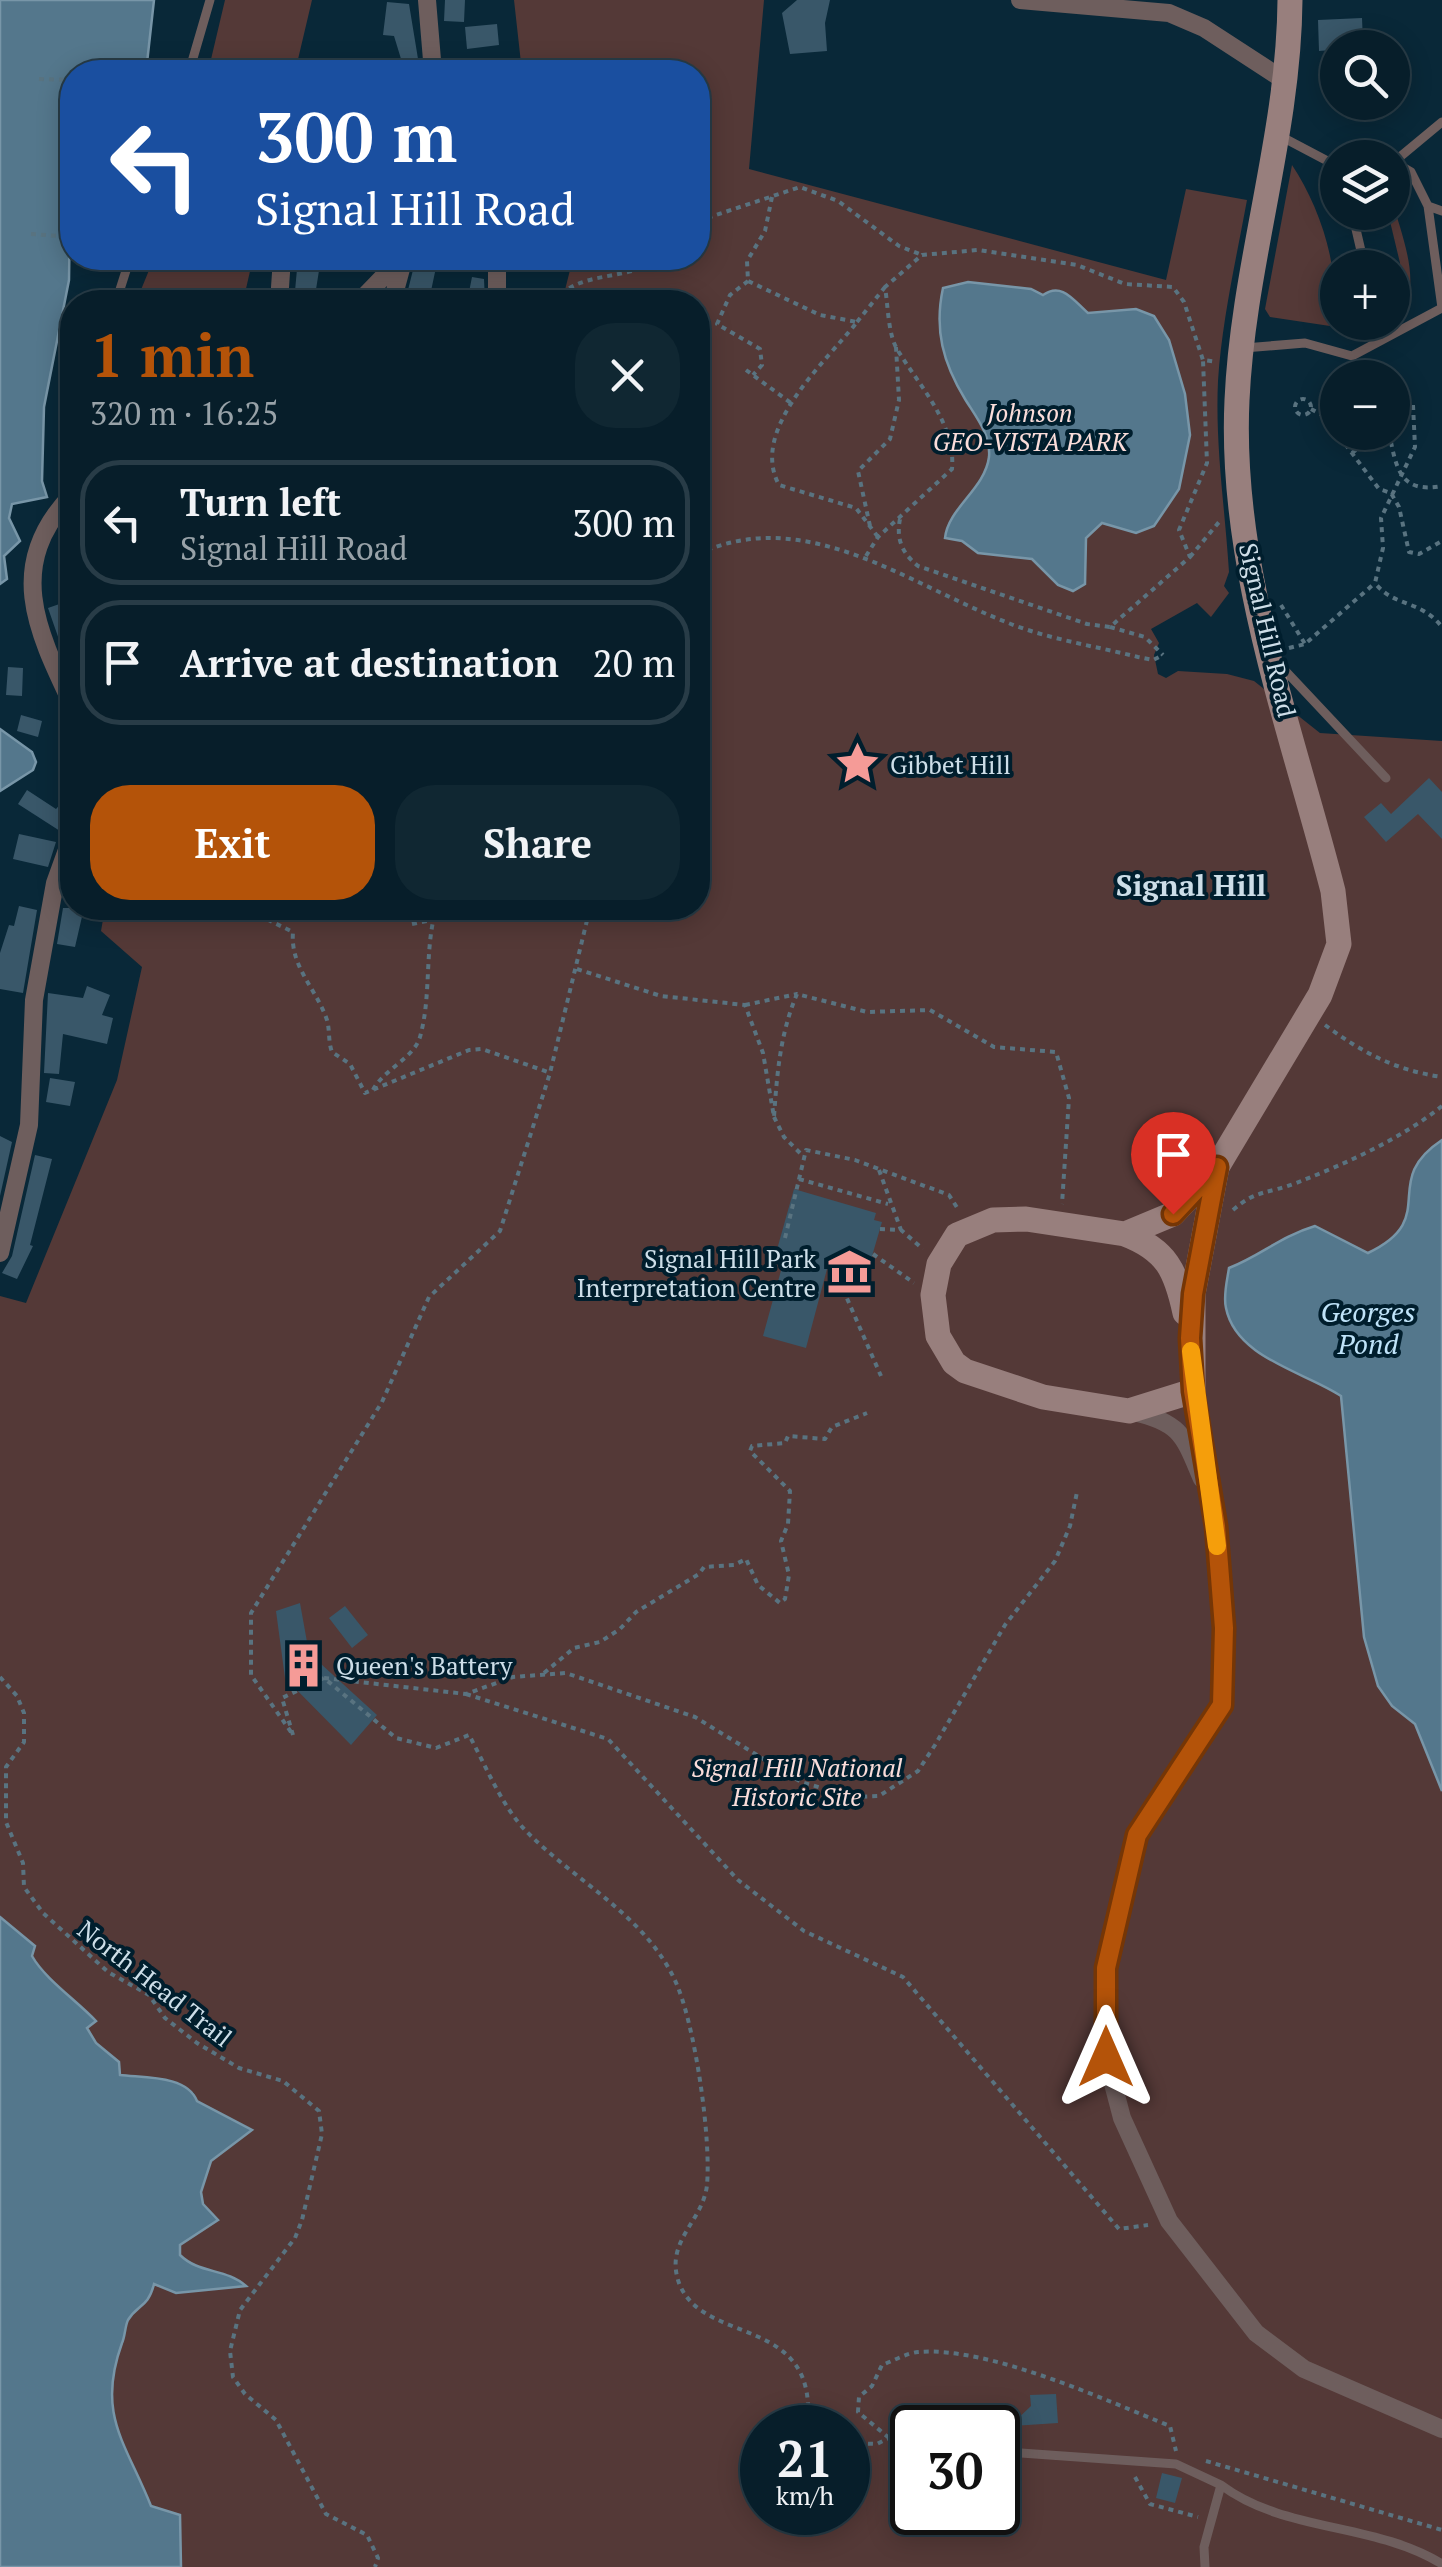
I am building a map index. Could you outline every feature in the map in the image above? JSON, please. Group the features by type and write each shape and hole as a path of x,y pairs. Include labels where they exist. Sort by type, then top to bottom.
{"street":[{"path":"427,0 432,60"},
{"path":"1020,0 1170,13 1204,28 1284,80"},
{"name":"Signal Hill Road","path":"1125,1234 1166,1220 1217,1167 1336,958 1338,920 1251,576 1232,356 1277,134 1290,0"},
{"path":"371,290 392,270"},
{"path":"60,512 30,570 36,616 60,675"},
{"path":"0,1252 29,1125 34,1000 60,869"},
{"name":"Signal Hill Road","path":"1217,1167 1190,1338 1193,1391 1214,1507 1224,1628 1222,1705 1137,1835 1106,1968 1106,2057 1122,2118 1169,2222 1256,2333 1304,2369 1442,2430"},
{"path":"957,1235 1002,1218 1125,1234 1158,1250 1171,1264 1190,1338"},
{"name":"Signal Hill Road","path":"957,1235 939,1264 932,1296 944,1350 965,1371 1043,1397 1164,1420 1181,1433 1214,1507"},
{"path":"1129,1411 1193,1391"}],"lane":[{"path":"192,60 210,0"},
{"path":"1410,148 1442,122"},
{"path":"1277,134 1320,157"},
{"path":"1232,356 1305,344 1342,356 1362,353 1374,342 1442,308 1428,206 1410,171"},
{"path":"1428,206 1442,210"},
{"path":"1270,654 1386,778"},
{"path":"1020,2452 1176,2464 1220,2485 1250,2506 1413,2546 1442,2564"},
{"path":"1206,2567 1204,2547 1220,2485"}],"path":[{"path":"40,79 60,80"},
{"path":"710,217 800,187 838,201 899,246 922,255 978,250 1077,265 1124,284 1172,287 1184,302 1203,360 1207,464 1178,530 1190,556"},
{"path":"748,281 746,261 765,230 772,198"},
{"path":"31,234 60,236"},
{"path":"878,537 856,508 779,485 769,456 793,404 885,287 922,255"},
{"path":"565,290 636,270"},
{"path":"748,281 820,315 857,322"},
{"path":"748,281 730,295 717,324 760,350 762,365 754,375"},
{"path":"870,527 858,471 890,439 899,400 896,347 885,287"},
{"path":"866,556 878,537 952,469 954,450 924,382 896,347"},
{"path":"1203,360 1232,356"},
{"path":"746,370 793,404"},
{"path":"1305,644 1375,583 1383,548 1381,518 1415,447 1414,405"},
{"path":"1311,409 1324,416 1380,490 1391,493"},
{"path":"1352,453 1356,450"},
{"path":"1394,450 1400,476 1420,488 1442,486"},
{"path":"1391,493 1409,552 1418,554 1442,540"},
{"path":"710,551 762,536 866,556 1009,624 1153,660 1164,655 1146,637 918,566 902,546 900,518"},
{"path":"1110,627 1226,519"},
{"path":"1375,583 1400,602 1429,610 1442,627"},
{"path":"268,920 293,932 292,956 314,988 332,1052 350,1064 365,1093 468,1050 482,1049 550,1072"},
{"path":"412,924 425,920"},
{"path":"372,1093 380,1076 420,1039 434,920"},
{"path":"587,920 550,1072 500,1231 430,1297 382,1402 251,1613 251,1675 294,1736 282,1698 324,1678 466,1694 608,1739 738,1880 804,1932 903,1977 1119,2230 1169,2222"},
{"path":"575,969 661,996 745,1005 797,994 867,1012 930,1010 994,1047 1056,1052 1069,1098 1060,1224"},
{"path":"774,1117 783,1036 797,994"},
{"path":"745,1005 764,1053 774,1117 784,1137 802,1155"},
{"path":"1308,1013 1368,1056 1408,1072 1442,1077"},
{"path":"1206,1222 1222,1219 1248,1195 1301,1182 1415,1128 1442,1106"},
{"path":"802,1155 812,1150 949,1195 958,1204 957,1235"},
{"path":"784,1238 802,1155"},
{"path":"879,1170 888,1204 901,1230 939,1264"},
{"path":"798,1179 888,1204"},
{"path":"880,1228 901,1230"},
{"path":"872,1254 932,1296"},
{"path":"834,1271 881,1376"},
{"path":"544,1673 574,1648 600,1642 636,1612 714,1563 734,1565 746,1559 758,1585 780,1603 789,1575 782,1541 792,1498 790,1491 750,1451 752,1446 785,1443 788,1436 824,1439 832,1426 867,1413"},
{"path":"466,1694 512,1677 566,1673 695,1717 801,1782 853,1798 879,1796 918,1771 936,1746 991,1647 1064,1545 1077,1492"},
{"path":"324,1678 396,1738 436,1748 469,1734 525,1830 610,1900 648,1940 679,1988 698,2068 707,2186 674,2257 680,2285 695,2308 774,2342 802,2373 808,2405"},
{"name":"North Head Trail","path":"2,1680 17,1696 24,1713 24,1742 6,1767 5,1811 23,1863 21,1877 43,1913 108,1972 149,1995 165,2018 197,2043 239,2068 283,2080 319,2111 322,2134 295,2238 240,2310 232,2364 234,2377 245,2394 276,2420 326,2514 367,2534 378,2558 375,2567"},
{"path":"870,2444 889,2438 858,2412 859,2397 872,2386 882,2365 917,2352 988,2360 1170,2426 1177,2455"},
{"path":"1123,2457 1150,2504 1212,2520"},
{"path":"1195,2458 1442,2530"}],"green space":[{"path":"225,0 312,0 298,60 211,60"},
{"name":"Signal Hill National Historic Site","path":"514,0 764,0 749,169 1166,280 1186,189 1247,200 1218,381 1219,453 1229,572 1224,586 1229,593 1211,617 1197,603 1151,629 1159,643 1154,655 1158,674 1166,678 1178,671 1227,674 1254,681 1320,733 1442,741 1442,2567 181,2567 179,2515 151,2506 117,2428 112,2390 115,2368 128,2320 146,2301 154,2283 245,2286 230,2276 188,2261 180,2255 180,2245 217,2220 203,2203 201,2192 211,2161 252,2129 197,2101 194,2093 171,2080 120,2075 90,2036 87,2028 95,2022 38,1965 32,1956 35,1946 0,1917 0,1296 26,1303 117,1080 142,967 101,931 103,920 710,920 710,290 565,290 570,270 710,270 710,60 521,60"},
{"path":"1292,165 1312,201 1329,250 1320,250 1320,324 1270,317 1265,309"},
{"path":"1392,230 1401,230 1405,243 1406,250 1397,250"},
{"path":"149,270 250,270 246,290 141,290"}],"water":[{"path":"0,0 154,0 147,60 60,60 60,270 69,270 69,280 67,290 60,290 60,326 44,407 42,481 47,497 12,504 9,518 20,541 4,556 7,579 0,584"},
{"path":"968,282 1031,289 1043,295 1056,290 1088,313 1136,309 1154,316 1169,340 1185,394 1190,435 1179,489 1154,526 1136,533 1102,523 1086,538 1085,584 1073,591 1058,585 1032,559 978,553 962,541 945,538 953,517 981,479 989,457 985,434 957,386 940,332 943,288"},
{"path":"0,729 32,752 36,762 33,770 0,791"},
{"name":"Georges Pond","path":"1442,1140 1442,1791 1415,1724 1392,1706 1378,1686 1364,1637 1341,1396 1257,1351 1232,1325 1225,1299 1229,1268 1302,1230 1315,1226 1368,1253 1390,1240 1407,1213 1414,1170 1423,1155"},
{"path":"0,1917 35,1946 32,1956 38,1965 96,2021 87,2028 96,2043 119,2062 120,2075 175,2082 197,2101 252,2130 211,2161 201,2192 203,2204 218,2220 180,2245 180,2255 187,2261 246,2286 176,2293 154,2284 146,2302 128,2320 115,2368 112,2390 117,2428 151,2506 180,2515 181,2567 0,2567"}],"building":[{"path":"445,0 465,0 464,22 444,21"},
{"path":"797,0 830,0 825,23 827,51 790,54 782,13"},
{"path":"387,2 409,4 418,60 401,60 394,36 383,35"},
{"path":"1362,18 1362,30 1320,30 1319,51 1318,20"},
{"path":"497,24 499,45 467,49 465,27"},
{"path":"297,270 319,270 316,290 295,290"},
{"path":"413,270 435,270 431,290 408,290"},
{"path":"472,277 484,279 484,290 469,290"},
{"path":"60,604 60,642 48,608"},
{"path":"8,667 23,668 22,696 6,695"},
{"path":"21,715 42,721 38,737 17,731"},
{"path":"1429,778 1442,792 1442,839 1418,814 1386,842 1364,817 1381,803 1391,814"},
{"path":"27,790 56,809 60,804 60,831 18,804"},
{"path":"19,834 56,842 48,867 13,859"},
{"path":"19,906 37,910 23,993 0,989 0,953"},
{"path":"61,920 81,920 75,947 57,944"},
{"path":"87,986 110,995 102,1015 113,1018 107,1044 63,1034 59,1074 44,1073 48,993 83,998"},
{"path":"50,1078 75,1082 70,1106 46,1102"},
{"path":"0,1136 12,1142 0,1196"},
{"path":"35,1155 52,1159 30,1245 33,1246 17,1279 2,1273 12,1256"},
{"name":"Signal Hill Park Interpretation Centre","path":"794,1189 876,1213 874,1220 882,1222 870,1263 863,1261 859,1277 827,1269 806,1348 763,1336 785,1256 776,1253"},
{"name":"Queen's Battery","path":"300,1603 309,1653 377,1715 351,1745 285,1678 276,1611"},
{"path":"345,1606 368,1635 352,1648 329,1618"},
{"path":"1056,2394 1058,2423 1020,2425 1020,2416 1031,2406 1030,2395"},
{"path":"1162,2473 1182,2478 1175,2503 1156,2498"}],"slow traffic":[{"path":"1191,1351 1193,1391 1214,1507 1217,1546"}],"place":[{"name":"Gibbet Hill","path":"857,764"},
{"name":"Signal Hill Park Interpretation Centre","path":"849,1272"},
{"name":"Queen's Battery","path":"303,1665"}],"district":[{"name":"Signal Hill","path":"1191,885"}],"route":[{"path":"1106,2057 1106,1968 1137,1835 1192,1757 1222,1705 1224,1628 1216,1526 1193,1391 1190,1338 1193,1294 1217,1167 1173,1214"}],"park label":[{"name":"Johnson GEO-VISTA PARK","path":"1030,426"}]}
